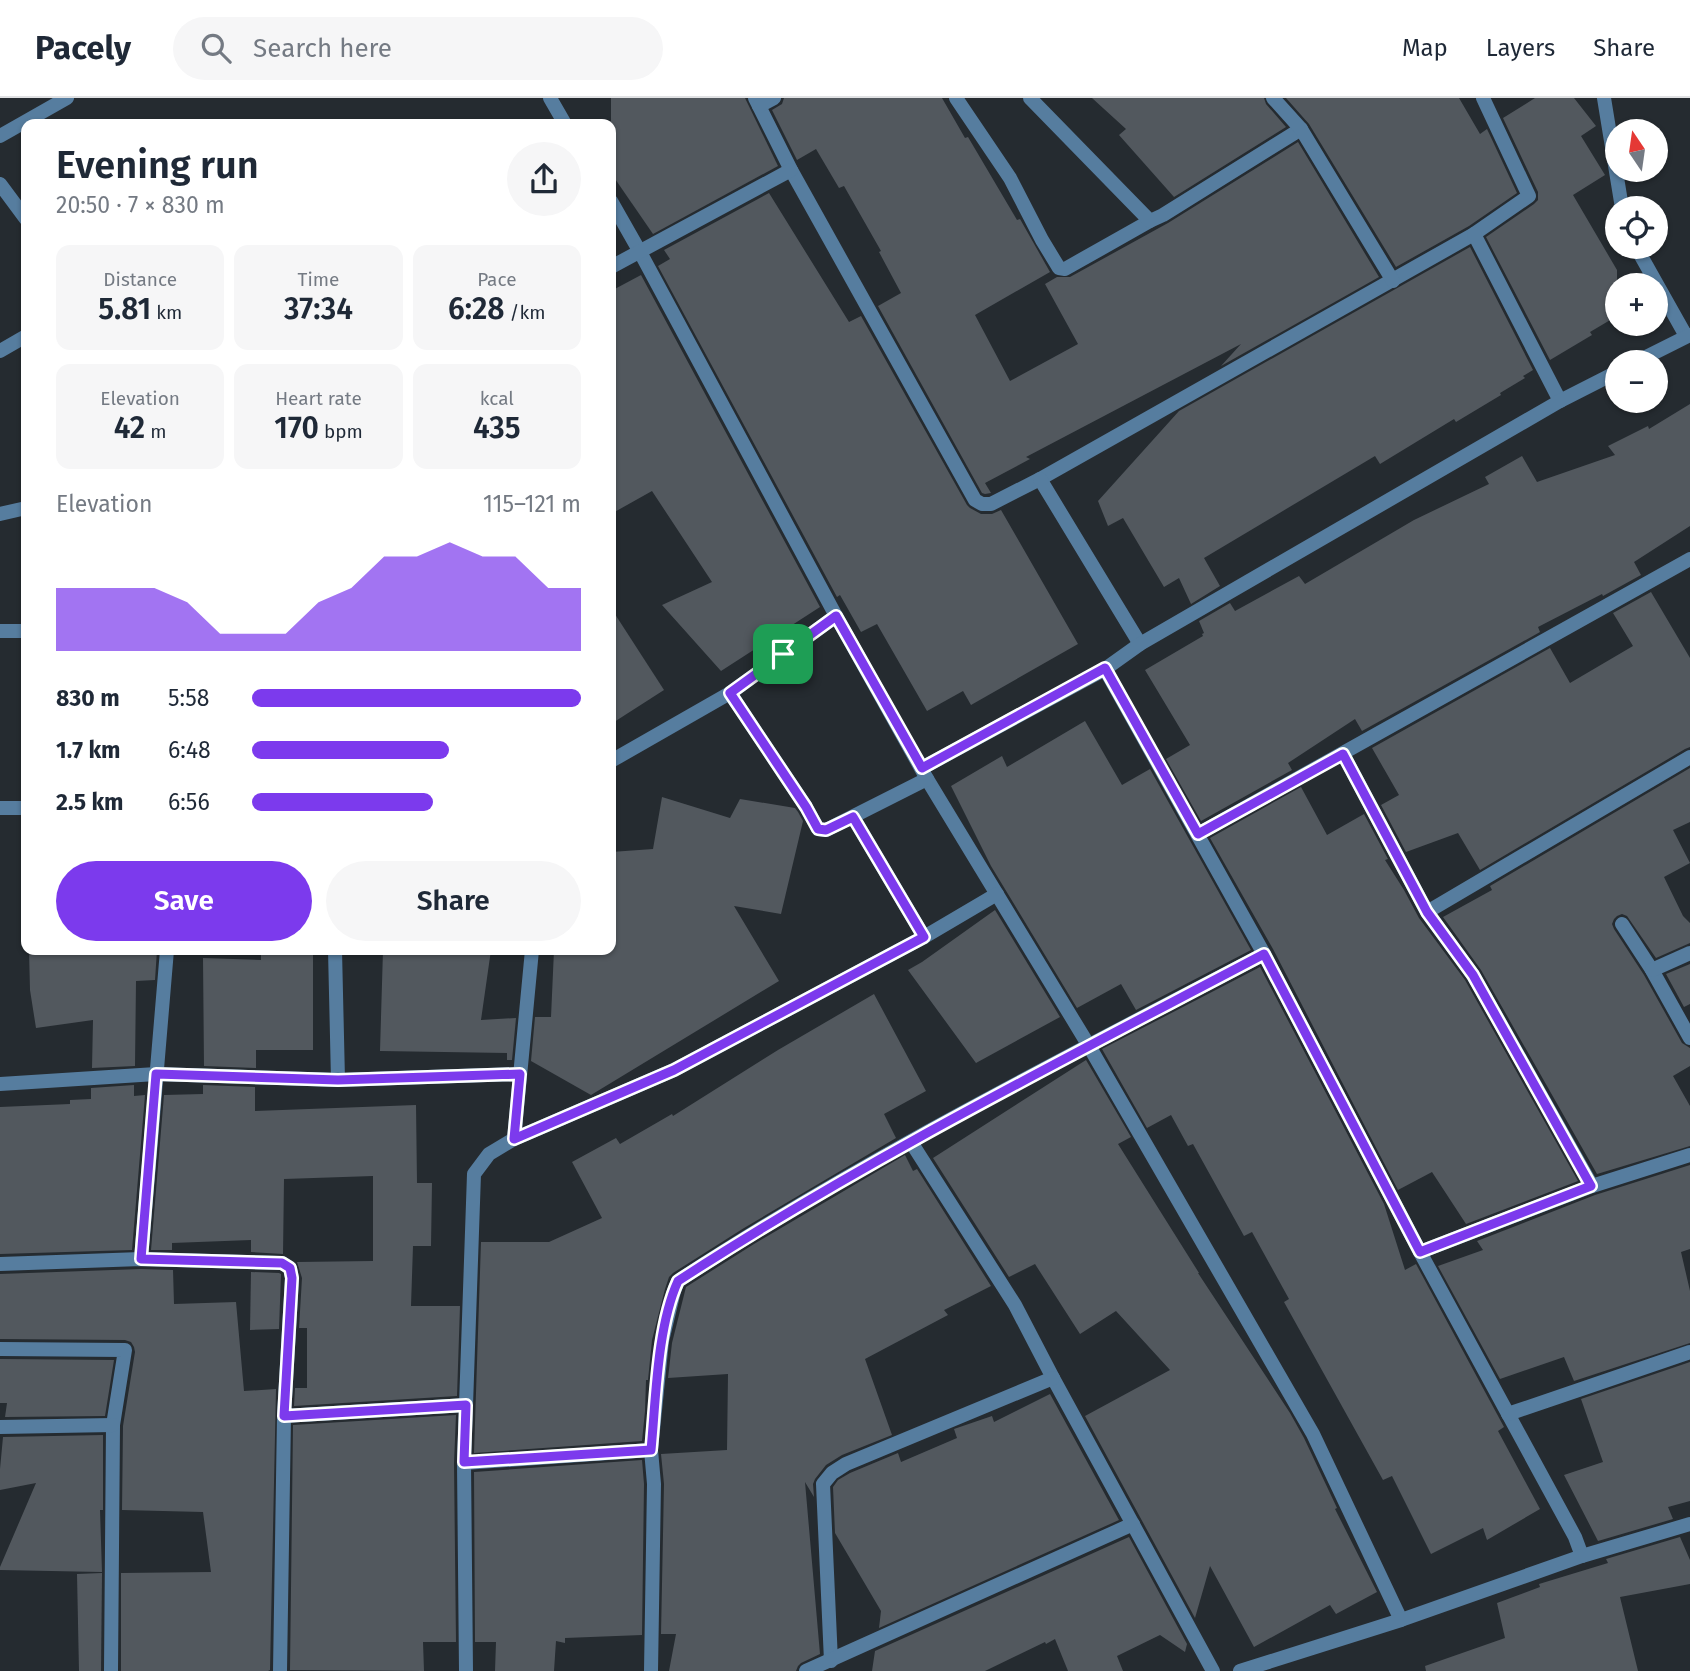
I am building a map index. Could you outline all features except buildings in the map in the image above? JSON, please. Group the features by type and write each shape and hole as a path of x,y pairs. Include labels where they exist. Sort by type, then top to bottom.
{"street":[{"path":"29,119 67,98"},
{"path":"550,98 562,119"},
{"path":"774,98 757,102 791,170 975,500 982,504 991,503 1040,479 1392,281 1474,234 1529,196 1483,98"},
{"path":"956,98 1010,178 1059,268 1065,269 1163,215 1301,129"},
{"path":"1030,98 1150,221"},
{"path":"1273,98 1301,129 1392,281"},
{"path":"1604,98 1620,196"},
{"path":"0,135 21,123"},
{"path":"616,264 791,170"},
{"path":"0,184 21,212"},
{"path":"616,210 836,616 925,773 1089,1046 1313,1434 1401,1620"},
{"path":"1474,234 1560,401"},
{"path":"1643,259 1688,335 1659,350"},
{"path":"0,351 21,339"},
{"path":"730,693 818,829 826,830 853,817 1105,668 1140,644 1560,401 1605,378"},
{"path":"1040,479 1140,644"},
{"path":"0,514 21,509"},
{"path":"1198,834 1690,559"},
{"path":"616,758 730,693 836,616"},
{"path":"0,631 21,631"},
{"path":"1105,668 1264,954 1420,1252 1576,1537 1582,1556"},
{"path":"1343,754 1427,912 1473,975 1591,1186"},
{"path":"1427,912 1690,757"},
{"path":"0,808 21,808"},
{"path":"853,817 924,937"},
{"path":"466,1671 464,1462 474,1174 489,1154 514,1139 674,1070 924,937 997,894"},
{"path":"1622,924 1652,970 1690,1038"},
{"path":"1652,970 1690,953"},
{"path":"651,1671 654,1484 651,1450 662,1342 678,1281 786,1214 911,1142 1264,954"},
{"path":"141,1259 167,955"},
{"path":"335,955 338,1080"},
{"path":"514,1139 532,955"},
{"path":"0,1084 156,1074 338,1080 520,1074"},
{"path":"911,1142 1015,1305 1213,1671"},
{"path":"1420,1252 1591,1186 1690,1155"},
{"path":"0,1264 141,1259 282,1263 290,1268 292,1278 284,1416 280,1671"},
{"path":"0,1349 125,1350 113,1425 111,1671"},
{"path":"1508,1414 1690,1352"},
{"path":"831,1661 823,1484 832,1473 846,1464 1053,1378"},
{"path":"284,1416 466,1405"},
{"path":"0,1427 113,1425"},
{"path":"464,1462 651,1450"},
{"path":"806,1671 1133,1524"},
{"path":"1240,1671 1401,1620 1582,1556 1690,1524"}],"route":[{"path":"836,616 922,768 1105,668 1198,834 1343,754 1427,912 1473,975 1591,1186 1420,1252 1264,954 911,1142 786,1214 678,1281 662,1342 651,1450 464,1462 466,1405 284,1416 292,1278 290,1268 282,1263 141,1259 156,1074 338,1080 520,1074 514,1139 674,1070 924,937 853,817 826,830 818,829 730,693 783,654 836,616"}]}
